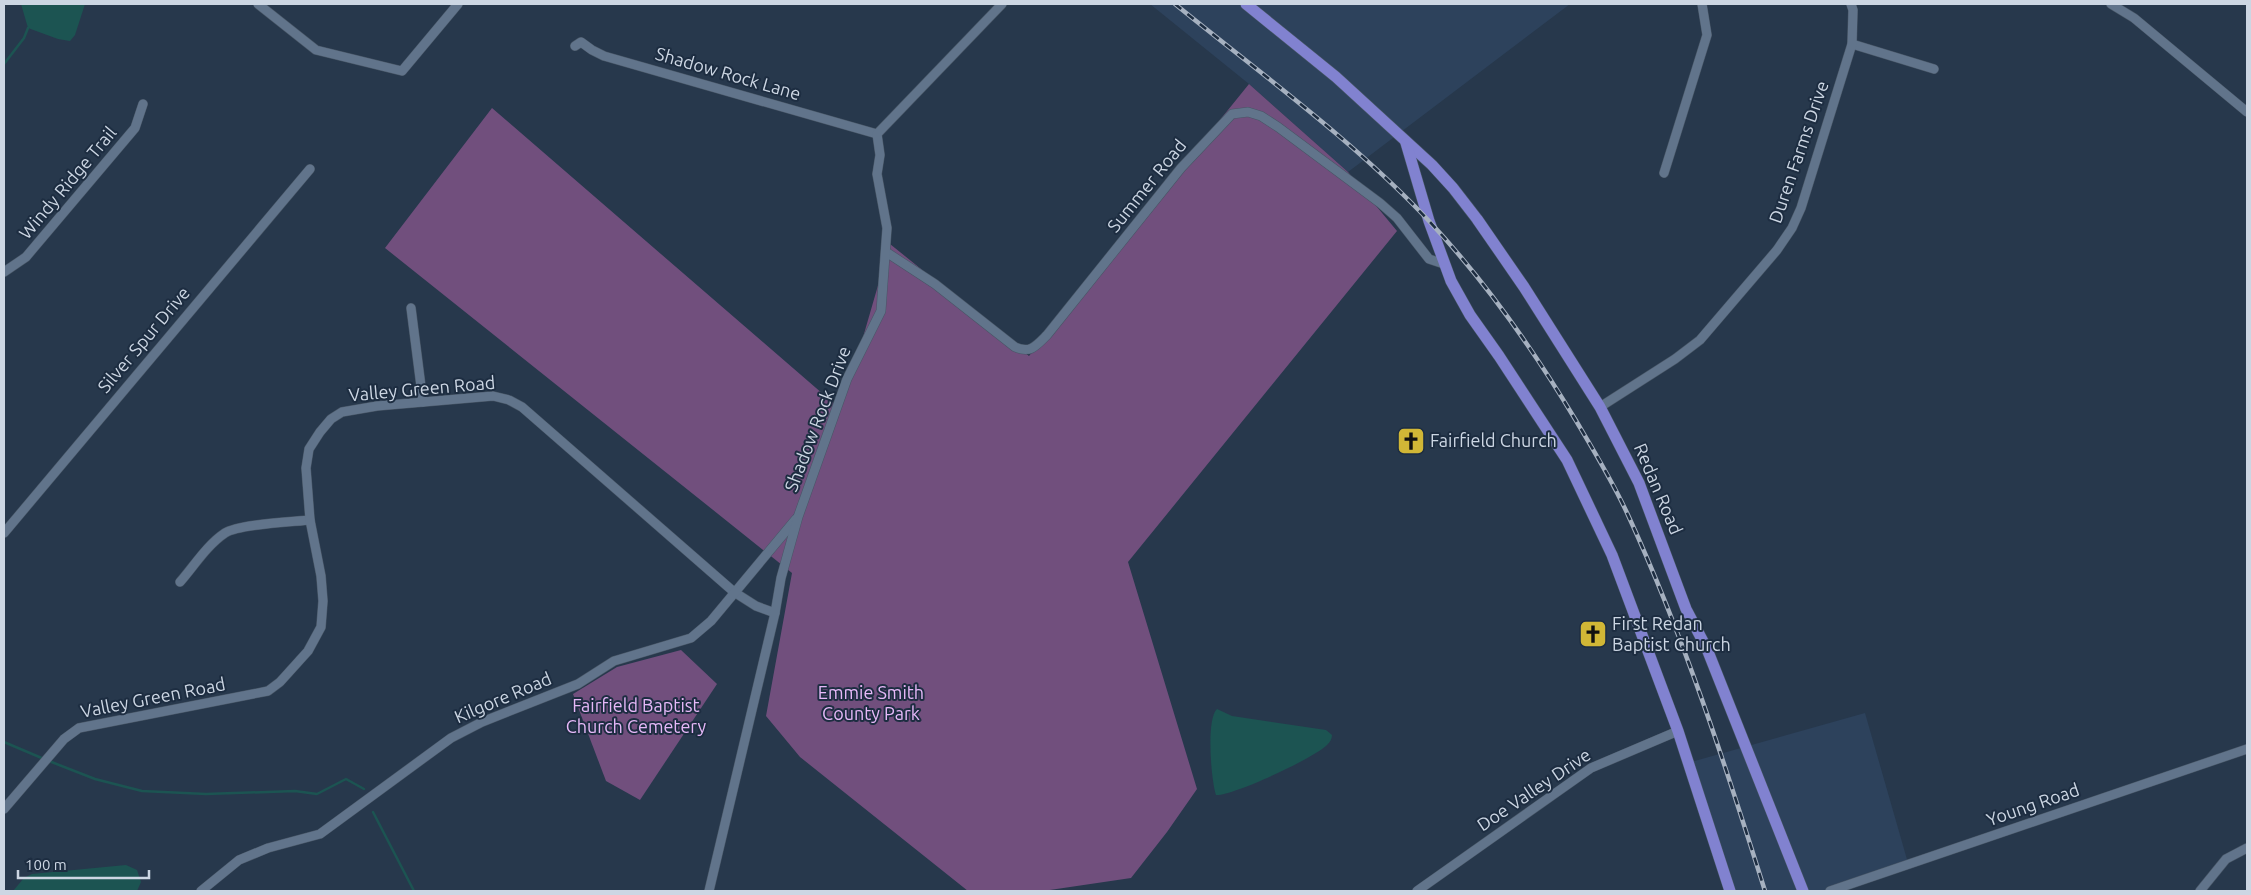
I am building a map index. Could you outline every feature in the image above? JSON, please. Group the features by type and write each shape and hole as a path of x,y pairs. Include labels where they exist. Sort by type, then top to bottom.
{"main road":[{"name":"Redan Road","path":"1252,6 1336,77 1406,144 1432,165 1477,219 1524,287 1600,407 1638,483 1680,592 1707,649 1803,891"},
{"path":"1406,144 1444,264 1470,315 1500,356 1567,460 1628,594 1678,731 1730,891"}],"street":[{"path":"258,4 316,50 402,71 458,4"},
{"path":"877,134 1002,4"},
{"path":"1664,173 1707,35 1702,4"},
{"name":"Duren Farms Drive","path":"1600,407 1675,359 1700,340 1777,250 1792,228 1801,208 1852,44 1853,10 1851,4"},
{"path":"2111,4 2134,18 2247,112"},
{"name":"Shadow Rock Lane","path":"575,46 581,42 604,56 877,134"},
{"path":"1852,44 1934,69"},
{"name":"Windy Ridge Trail","path":"4,272 26,257 136,128 143,104"},
{"name":"Summer Road","path":"886,252 935,284 1015,347 1026,351 1030,350 1047,335 1203,144 1232,114 1248,112 1261,116 1278,127 1380,203 1397,218 1429,259 1444,264"},
{"name":"Shadow Rock Drive","path":"709,891 775,614 781,578 798,516 847,379 881,312 888,228 878,174 880,155 877,134"},
{"name":"Silver Spur Drive","path":"4,532 310,169"},
{"path":"410,308 423,402"},
{"name":"Valley Green Road","path":"4,809 64,739 79,728 268,691 280,682 308,651 321,627 323,602 321,576 310,520 306,468 309,449 331,419 342,412 377,406 493,396 509,400 522,407 734,592 756,606 775,614"},
{"name":"Kilgore Road","path":"201,891 239,860 268,848 320,834 450,738 482,722 578,684 614,661 691,638 706,626 798,516"},
{"path":"180,582 203,555 227,532 251,527 310,520"},
{"name":"Doe Valley Drive","path":"1417,891 1591,768 1678,731"},
{"name":"Young Road","path":"1830,891 2247,749"},
{"path":"2200,891 2226,860 2247,848"}],"shaded area":[{"path":"21,4 85,4 75,35 70,41 58,39 28,28"},
{"path":"1150,4 1570,4 1348,172 1249,84"},
{"path":"1217,709 1232,716 1326,730 1332,735 1332,738 1319,751 1291,767 1239,789 1216,795 1212,777 1211,737 1214,715"},
{"path":"1865,713 1908,863 1841,891 1730,891 1684,764"},
{"path":"126,865 137,870 141,882 137,891 13,891 24,878 32,874"}],"green space":[{"name":"Emmie Smith County Park","path":"1249,84 1348,172 1397,231 1128,562 1197,789 1167,832 1131,878 1043,891 968,891 800,757 766,716 792,573 385,248 492,108 838,407 857,358 890,244 1029,356"},
{"name":"Fairfield Baptist Church Cemetery","path":"681,650 717,684 640,800 606,781 573,694 617,667"}],"waterway":[{"path":"4,64 24,38 28,28"},
{"path":"4,742 44,759"},
{"path":"49,761 95,779 142,791 206,794 295,791 317,794 346,779 364,789"},
{"path":"373,812 414,891"}],"railway":[{"path":"1175,4 1306,108 1400,191 1470,267 1542,367 1610,479 1648,561 1702,701 1765,891"}],"place":[{"name":"Fairfield Church","path":"1411,441"},
{"name":"First Redan Baptist Church","path":"1593,634"}]}
